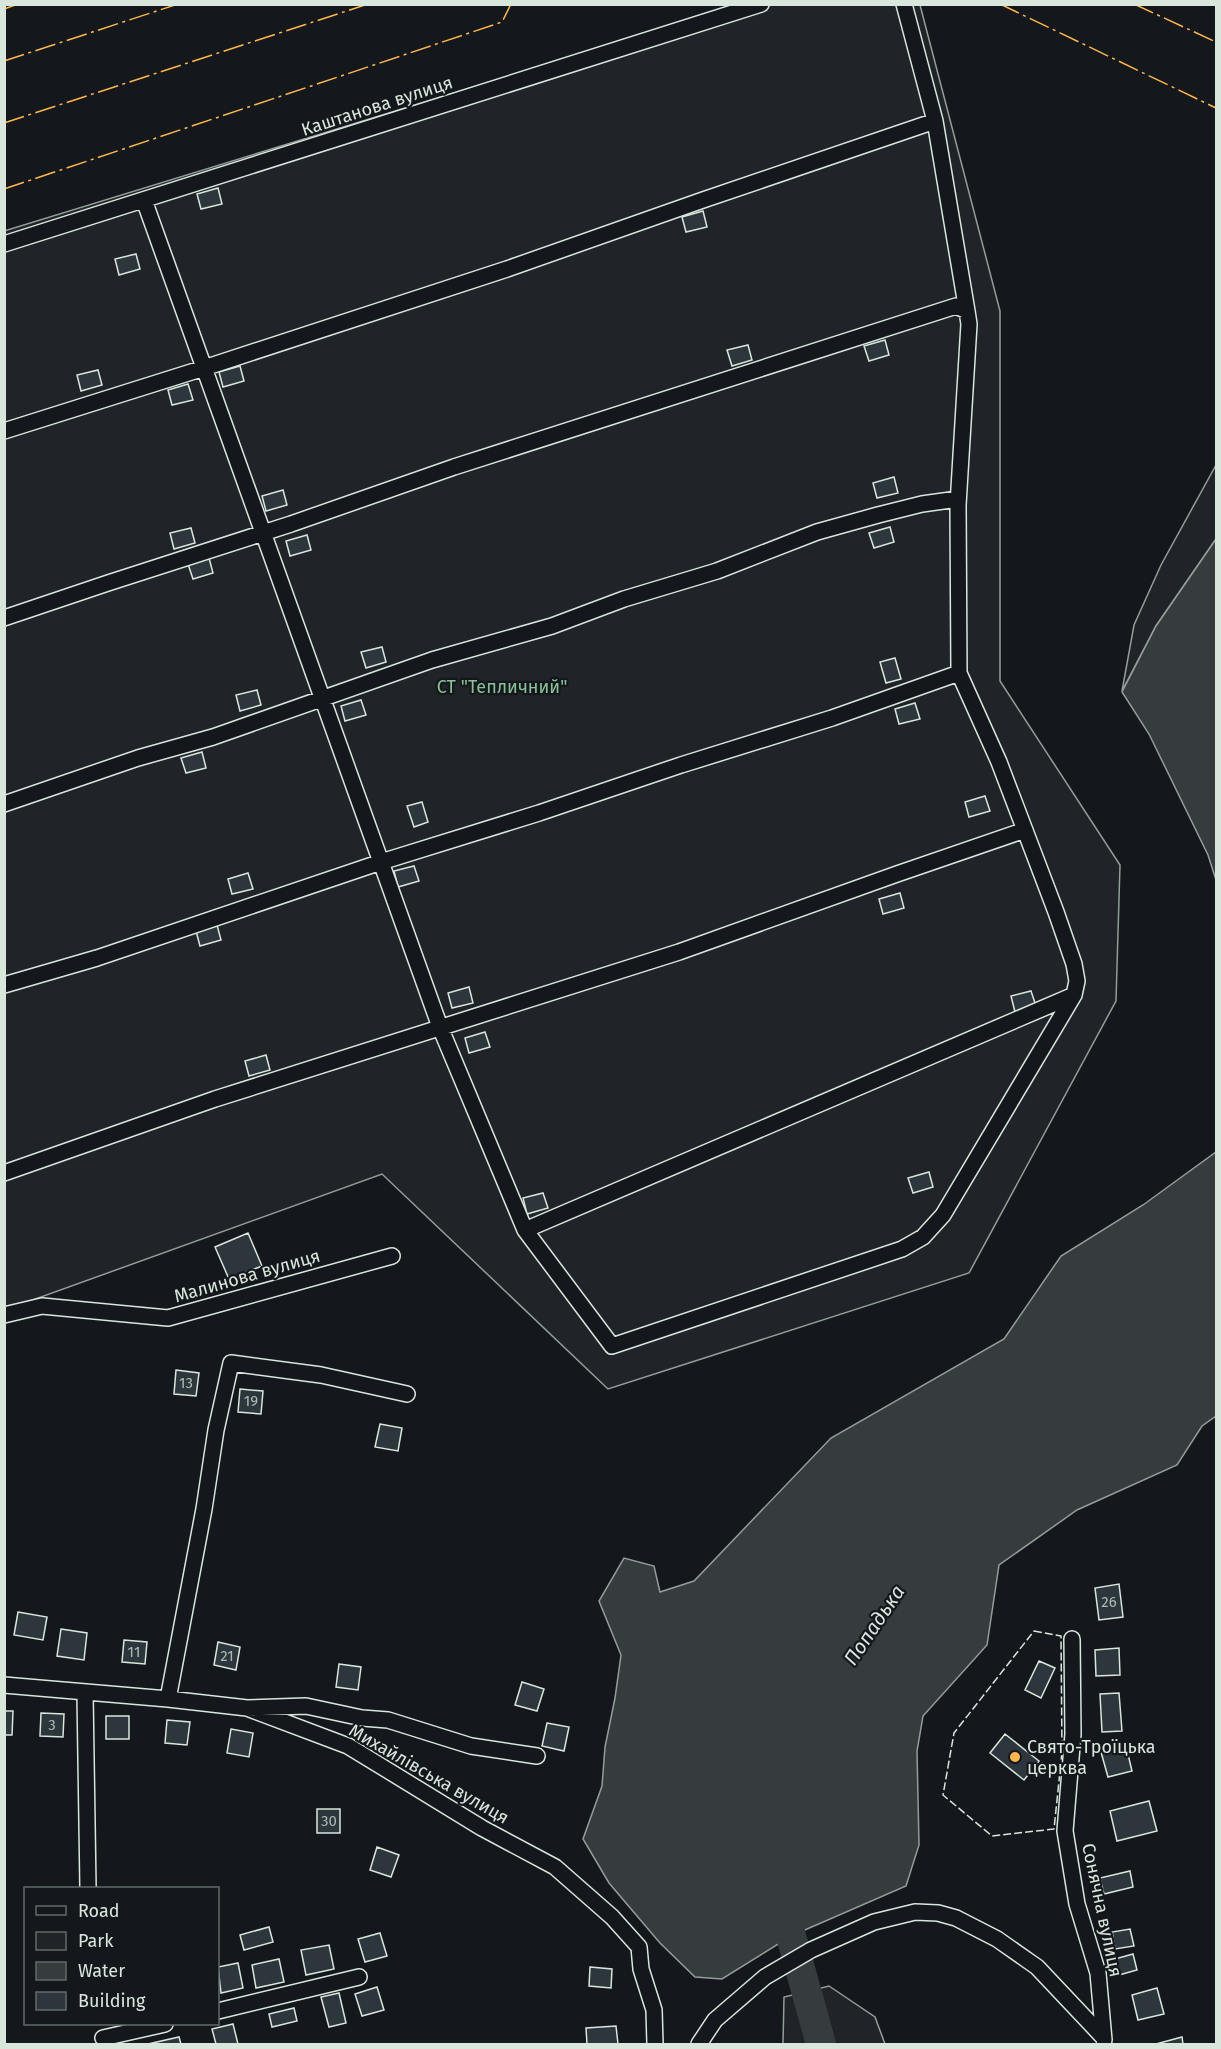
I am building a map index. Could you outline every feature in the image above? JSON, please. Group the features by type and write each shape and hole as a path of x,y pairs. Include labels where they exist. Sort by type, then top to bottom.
{"street":[{"name":"Каштанова вулиця","path":"4,244 761,4"},
{"path":"144,200 440,1027 525,1230 612,1346 902,1249 923,1237 943,1215 1074,995 1077,981 1074,964 999,762 959,673 958,499 969,324 935,121 904,4"},
{"path":"4,431 507,269 935,121"},
{"path":"4,618 263,533 465,463 956,306 967,311"},
{"path":"4,804 138,758 213,737 432,660 552,626 624,599 717,571 817,532 922,504 958,499"},
{"path":"4,985 97,958 381,862 832,718 959,673"},
{"path":"4,1173 215,1099 679,952 897,873 1025,830"},
{"path":"525,1230 1074,995"},
{"name":"Малинова вулиця","path":"4,1316 42,1306 168,1318 392,1256"},
{"path":"168,1699 204,1509 216,1430 231,1363 321,1375 407,1394"},
{"name":"Сонячна вулиця","path":"1072,1640 1073,1734 1065,1831 1077,1904 1098,1973 1104,2041"},
{"name":"Михайлівська вулиця","path":"4,1686 168,1699 247,1708 306,1706 362,1718 388,1720 471,1746 537,1756"},
{"path":"85,1693 88,1887"},
{"name":"Михайлівська вулиця","path":"247,1708 348,1746 482,1828 555,1867 612,1917 639,1947 641,1969 654,2010 655,2044"},
{"path":"699,2044 715,2020 765,1977 812,1950 874,1922 915,1912 938,1913 956,1918 997,1939 1037,1967 1104,2041"},
{"path":"219,2011 359,1977"},
{"path":"103,2036 160,2025"}],"green space":[{"name":"СТ \"Тепличний\"","path":"741,5 920,5 1000,311 1000,681 1120,865 1116,1001 969,1273 608,1389 382,1174 5,1310 4,231"},
{"path":"1216,465 1216,539 1156,626 1122,691 1134,625 1161,565"},
{"path":"829,1986 875,2017 885,2044 783,2044 784,1997"}],"water":[{"path":"1216,539 1216,880 1208,855 1149,734 1122,692 1156,626"},
{"path":"1216,1152 1216,1416 1202,1426 1177,1465 1077,1510 999,1565 987,1645 923,1716 917,1751 919,1845 906,1886 791,1936 722,1979 695,1977 660,1943 609,1883 583,1839 602,1786 605,1747 621,1655 599,1601 624,1558 654,1566 660,1592 694,1581 831,1438 1004,1339 1061,1256 1143,1205"}],"building":[{"path":"218,188 222,204 201,209 197,194"},
{"path":"703,211 707,227 686,232 682,217"},
{"path":"136,254 140,269 119,275 115,259"},
{"path":"885,340 889,355 869,361 864,346"},
{"path":"748,345 752,360 732,366 727,350"},
{"path":"240,366 244,381 223,387 219,372"},
{"path":"98,370 102,385 81,391 77,375"},
{"path":"188,384 193,400 172,405 168,390"},
{"path":"894,477 898,493 877,498 873,483"},
{"path":"283,490 287,505 266,511 262,496"},
{"path":"890,527 894,542 874,548 869,533"},
{"path":"191,528 195,543 174,549 170,533"},
{"path":"307,535 311,550 290,556 286,541"},
{"path":"209,558 213,573 193,579 188,564"},
{"path":"382,647 386,662 366,668 361,652"},
{"path":"895,658 901,679 886,683 880,662"},
{"path":"257,690 261,705 240,711 236,695"},
{"path":"361,700 366,715 345,721 341,706"},
{"path":"915,703 920,719 899,724 895,709"},
{"path":"202,752 206,768 186,773 181,758"},
{"path":"985,796 990,811 969,817 965,802"},
{"path":"422,802 428,822 414,827 407,806"},
{"path":"414,866 419,881 398,887 394,871"},
{"path":"248,873 253,889 232,894 228,879"},
{"path":"900,893 904,908 883,914 879,899"},
{"path":"217,925 221,940 200,946 196,931"},
{"path":"469,987 473,1003 452,1008 448,993"},
{"path":"1031,991 1036,1006 1015,1012 1011,996"},
{"path":"485,1032 490,1047 469,1053 465,1038"},
{"path":"266,1055 270,1070 249,1076 245,1061"},
{"path":"929,1172 933,1187 913,1193 908,1178"},
{"path":"543,1193 548,1208 527,1214 523,1198"},
{"path":"248,1233 262,1266 229,1279 215,1247"},
{"path":"176,1370 199,1373 196,1396 174,1394"},
{"path":"240,1389 263,1391 261,1414 238,1412"},
{"path":"380,1424 402,1428 398,1451 375,1447"},
{"path":"1119,1584 1123,1617 1099,1620 1095,1588"},
{"path":"18,1612 47,1617 43,1640 14,1635"},
{"path":"61,1629 87,1633 84,1660 57,1656"},
{"path":"124,1640 147,1642 145,1664 122,1662"},
{"path":"218,1642 240,1647 236,1670 214,1665"},
{"path":"1119,1648 1120,1675 1096,1676 1095,1650"},
{"path":"1039,1661 1055,1668 1041,1698 1025,1690"},
{"path":"339,1664 361,1667 358,1690 336,1687"},
{"path":"522,1682 544,1689 537,1711 515,1705"},
{"path":"1119,1693 1122,1731 1102,1732 1100,1694"},
{"path":"4,1711 13,1711 12,1735 4,1735"},
{"path":"41,1713 64,1714 63,1737 40,1736"},
{"path":"106,1716 129,1716 129,1739 106,1739"},
{"path":"167,1720 190,1722 187,1745 165,1743"},
{"path":"547,1723 569,1727 564,1751 542,1746"},
{"path":"231,1729 253,1733 249,1757 227,1753"},
{"name":"Свято-Троїцька церква","path":"1005,1734 1039,1761 1024,1780 990,1753"},
{"path":"1126,1746 1132,1771 1108,1777 1101,1752"},
{"path":"1149,1801 1157,1831 1117,1841 1110,1811"},
{"path":"317,1809 340,1809 340,1833 317,1833"},
{"path":"377,1847 399,1855 391,1877 370,1870"},
{"path":"1130,1871 1133,1887 1104,1894 1100,1878"},
{"path":"269,1927 273,1942 244,1950 240,1935"},
{"path":"1130,1929 1134,1946 1115,1949 1112,1932"},
{"path":"380,1933 387,1956 365,1962 358,1939"},
{"path":"329,1945 334,1969 306,1975 301,1950"},
{"path":"1133,1954 1137,1970 1119,1975 1115,1959"},
{"path":"279,1959 284,1982 256,1988 252,1965"},
{"path":"238,1963 243,1988 221,1993 219,1967"},
{"path":"590,1967 612,1969 611,1988 589,1986"},
{"path":"377,1987 384,2010 362,2016 355,1994"},
{"path":"1157,1988 1164,2014 1138,2020 1132,1995"},
{"path":"339,1993 346,2023 329,2027 321,1997"},
{"path":"294,2008 297,2021 272,2027 269,2014"},
{"path":"233,2024 238,2044 216,2044 212,2029"},
{"path":"616,2026 618,2044 587,2044 586,2028"},
{"path":"179,2037 181,2044 148,2044"},
{"path":"1182,2037 1183,2044 1156,2044"}],"waterway":[{"name":"Попадька","path":"783,1898 791,1936 821,2044"}],"fence":[{"path":"1034,1631 1061,1636 1062,1752 1054,1829 992,1836 943,1795 954,1733 1034,1631"}],"power":[{"path":"4,9 18,4"},
{"path":"4,61 178,4"},
{"path":"4,123 368,4"},
{"path":"4,189 502,22 511,4"},
{"path":"1000,4 1216,108"},
{"path":"1134,4 1216,42"}],"place":[{"name":"Свято-Троїцька церква","path":"1015,1757"}]}
